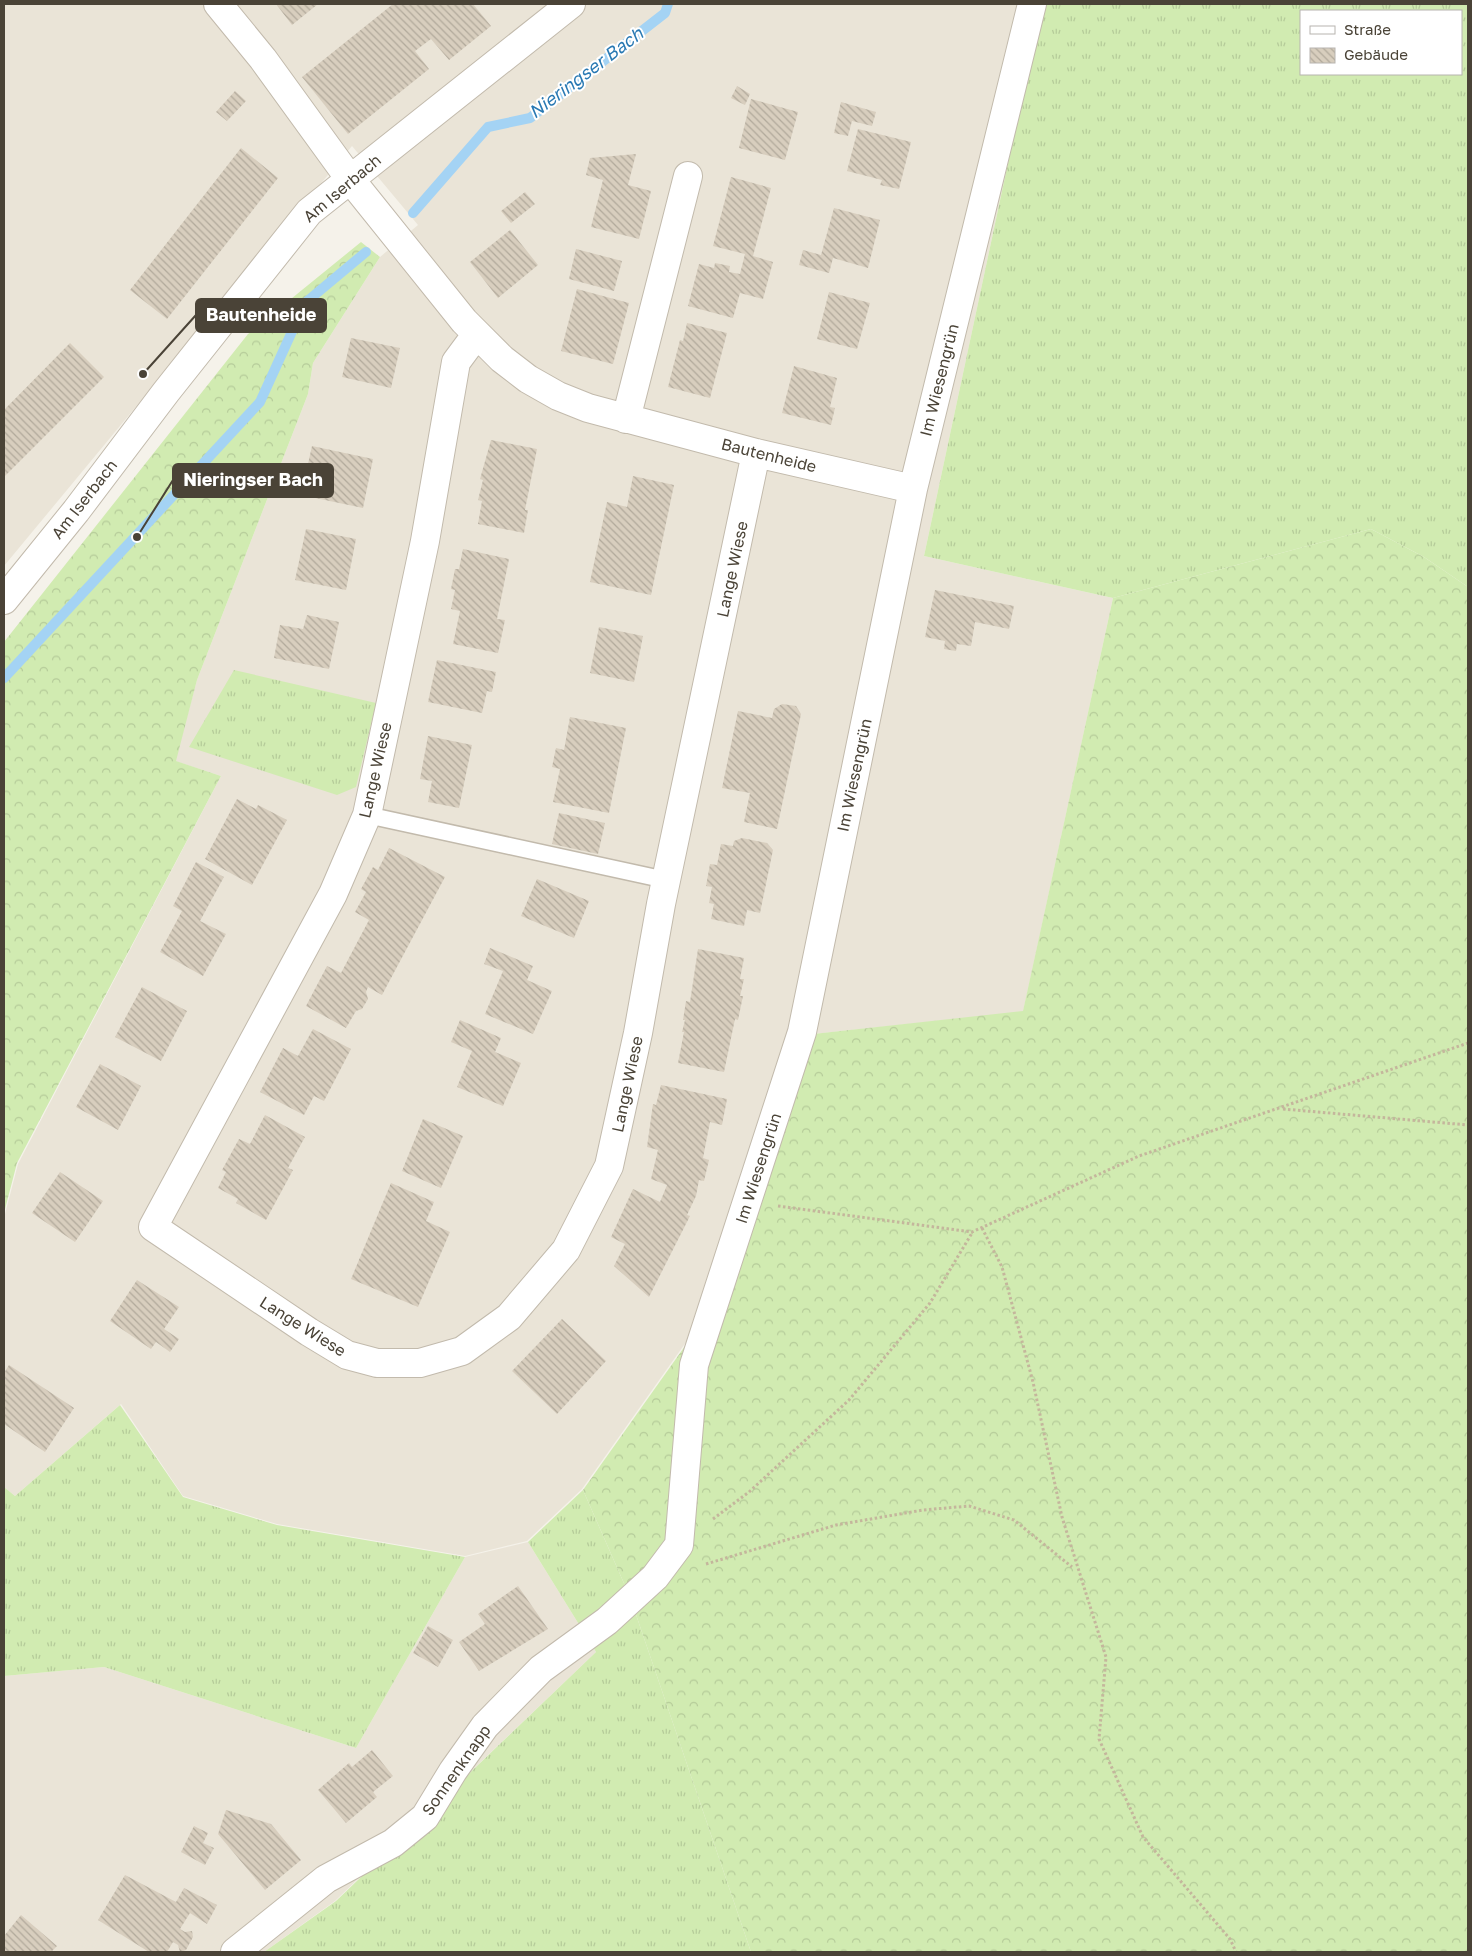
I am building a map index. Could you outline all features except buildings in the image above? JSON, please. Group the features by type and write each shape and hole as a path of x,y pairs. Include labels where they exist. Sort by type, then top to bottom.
{"street":[{"name":"Bautenheide","path":"218,4 263,59 350,179 476,335 528,378 558,396 588,408 626,419 756,453 913,489"},
{"name":"Am Iserbach","path":"4,600 76,511 166,392 309,212 571,4"},
{"name":"Im Wiesengrün","path":"678,1545 694,1365 802,1032 913,489 1032,4"},
{"path":"626,419 688,176"},
{"name":"Lange Wiese","path":"476,335 456,362 425,542 367,815 334,894 153,1227 309,1332 348,1355 377,1363 420,1363 462,1351 509,1317 566,1250 609,1166 638,1033 666,880 756,453"},
{"name":"Sonnenknapp","path":"235,1952 326,1879 393,1843 425,1817 453,1771 485,1726 541,1669 607,1621 655,1577 678,1545"}],"lane":[{"path":"367,815 666,880"}],"path":[{"path":"748,1202 972,1232 1138,1156 1264,1111 1280,1108 1468,1043"},
{"path":"1280,1108 1468,1125"},
{"path":"982,1228 1002,1267 1033,1382 1062,1517 1106,1657 1099,1739 1143,1838 1230,1939 1236,1952"},
{"path":"678,1545 748,1492 849,1400 930,1303 972,1232"},
{"path":"655,1577 836,1525 923,1510 969,1506 1014,1520 1072,1567"}],"shaded area":[{"path":"4,4 1042,4 924,556 1113,598 1023,1012 804,1035 701,1321 582,1489 527,1541 465,1556 277,1524 183,1496 121,1404 15,1496 4,1487 4,1218 18,1164 221,776 175,761 197,680 308,394 313,363 380,257 418,225 352,146 4,566"},
{"path":"528,1542 596,1652 335,1901 264,1952 4,1952 4,1676 104,1667 356,1748 465,1557"}],"green space":[{"path":"1042,4 1468,4 1468,587 1424,557 1371,529 1113,598 924,556"},
{"path":"361,242 380,257 313,363 308,394 197,680 176,761 221,776 17,1163 4,1213 4,642 248,334"},
{"path":"1371,529 1424,557 1468,587 1468,1952 751,1952 630,1597 583,1490 702,1322 804,1035 1023,1011 1113,598"},
{"path":"234,670 376,703 356,787 337,795 189,747"},
{"path":"120,1405 183,1497 277,1525 465,1557 356,1748 104,1667 4,1676 4,1487 15,1496"},
{"path":"583,1490 630,1597 751,1952 264,1952 336,1901 596,1652 528,1542"}],"waterway":[{"name":"Nieringser Bach","path":"413,213 488,127 530,118 665,13 668,4"},
{"name":"Nieringser Bach","path":"4,678 260,402 305,303 366,252"}],"place":[{"name":"Bautenheide","path":"143,374"},
{"name":"Nieringser Bach","path":"137,537"}]}
